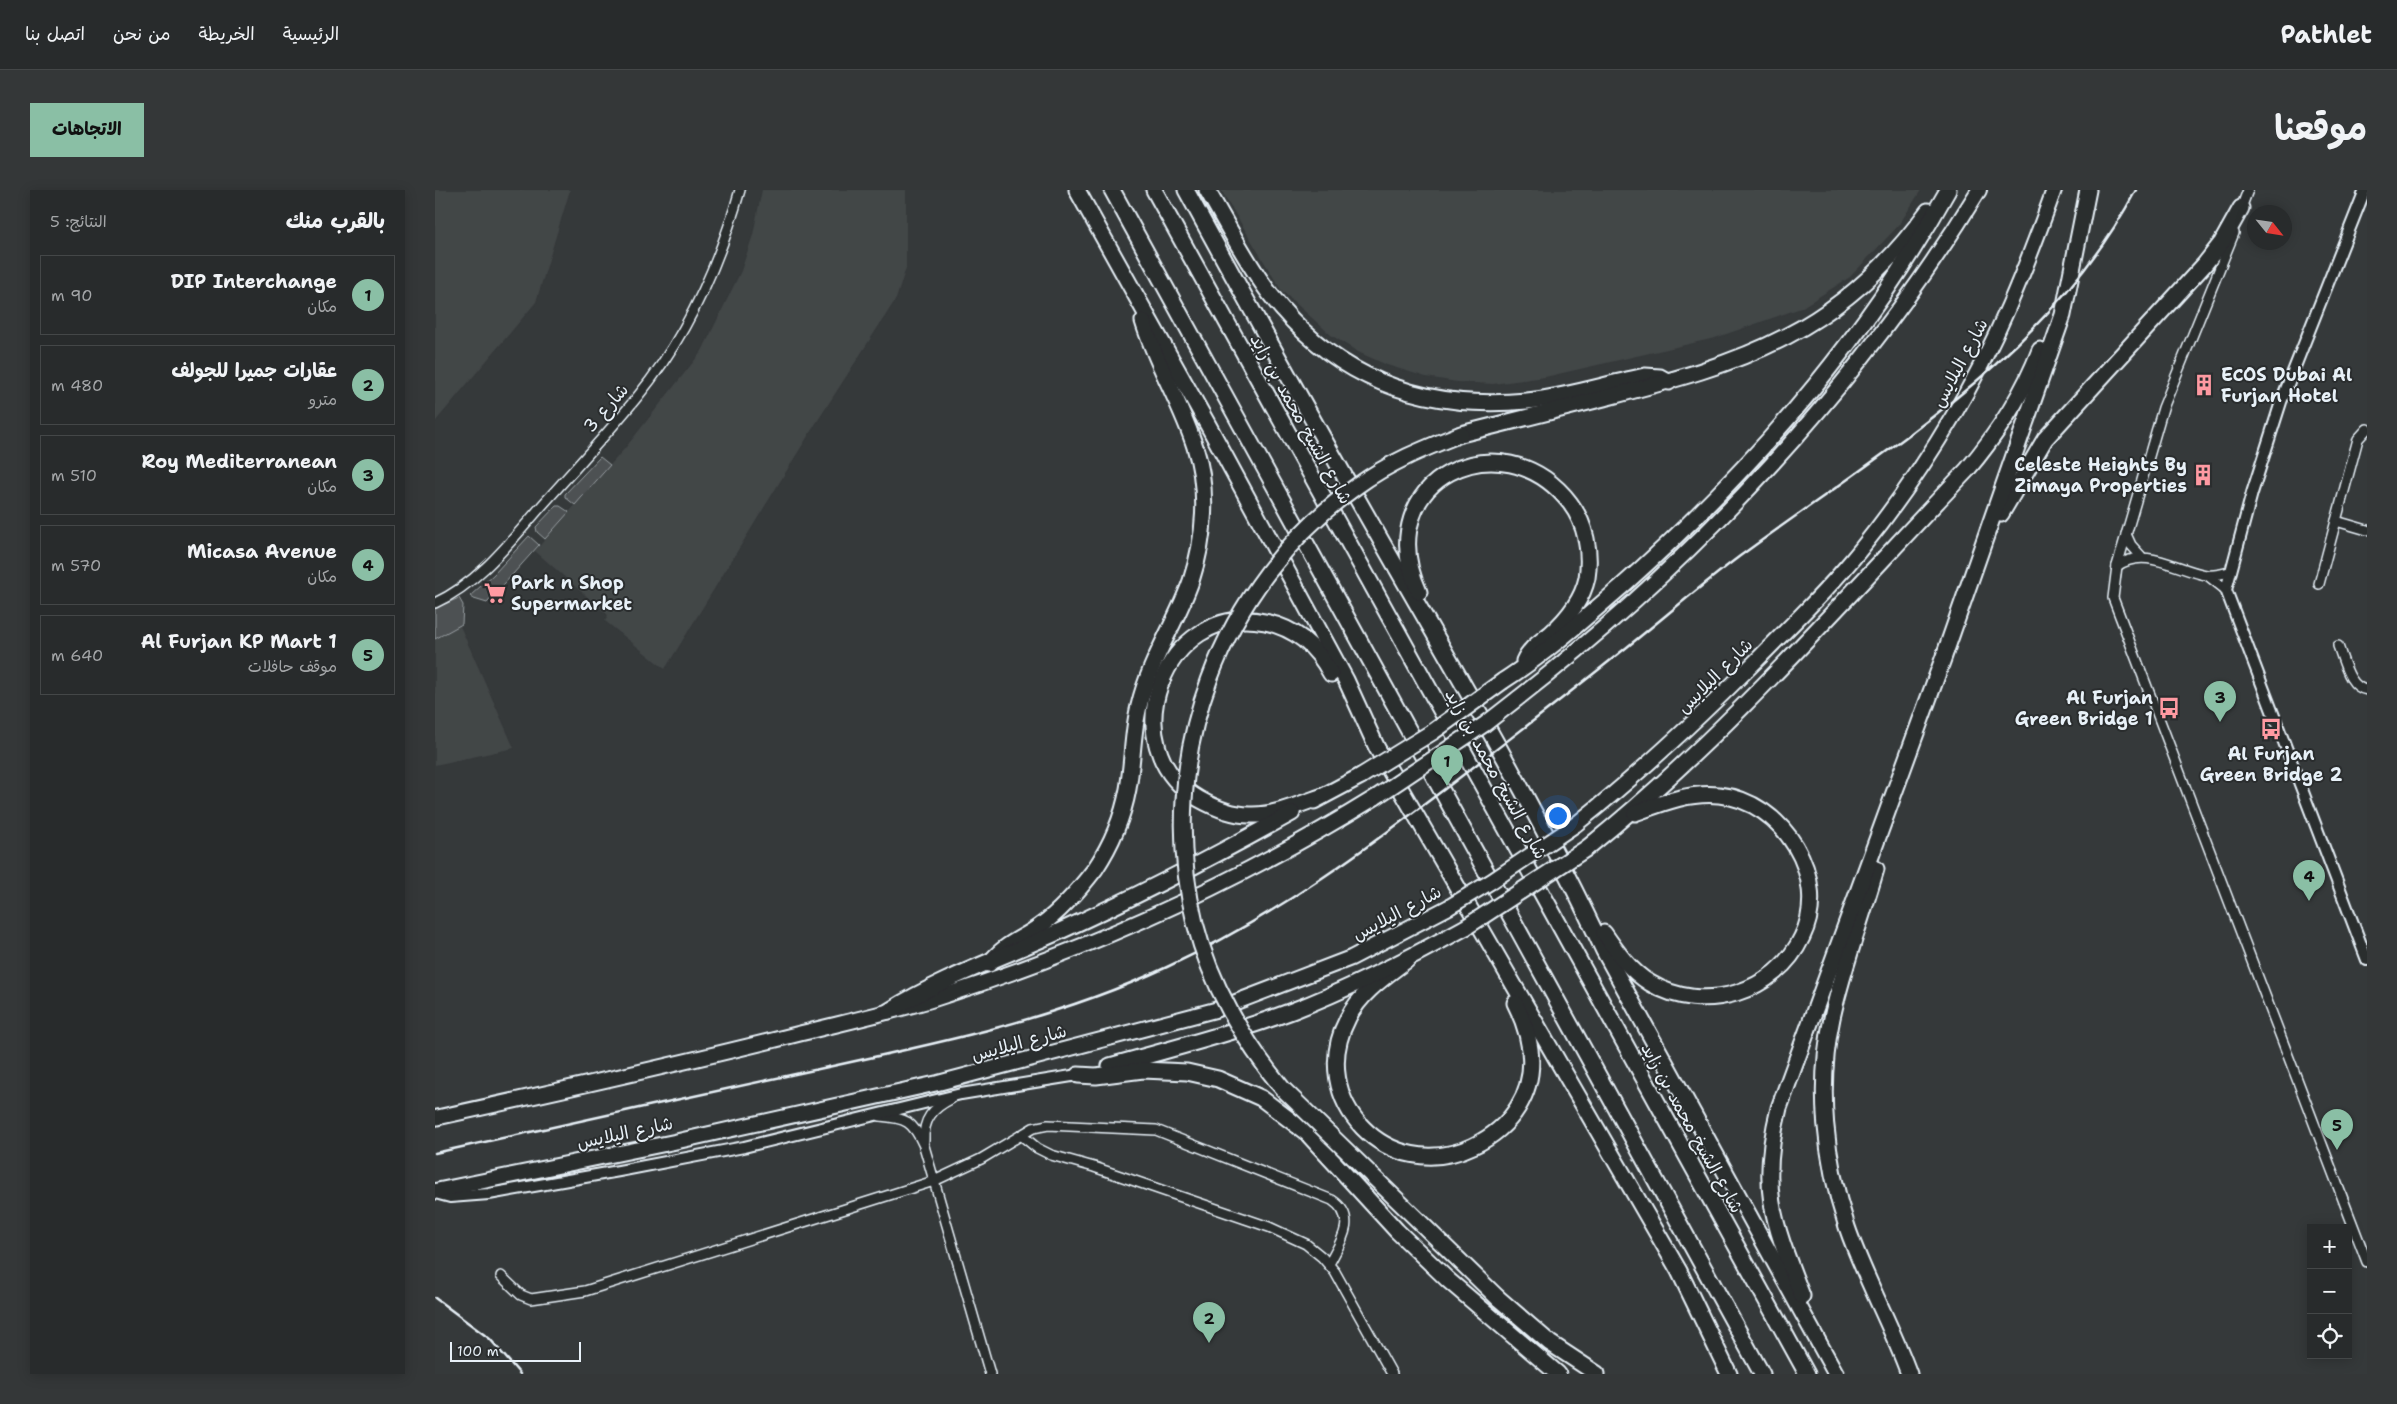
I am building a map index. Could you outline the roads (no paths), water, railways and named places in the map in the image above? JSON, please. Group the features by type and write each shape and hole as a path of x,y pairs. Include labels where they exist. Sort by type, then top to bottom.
{"highway":[{"path":"1077,190 1218,442 1345,680 1377,748 1487,935 1679,1271 1729,1374"},
{"path":"1112,190 1762,1374"},
{"name":"شارع الشيخ محمد بن زايد","path":"1154,190 1807,1374"},
{"path":"1186,190 1403,581 1445,650 1572,882 1604,951 1836,1374"},
{"path":"1207,190 1270,293 1292,320 1312,339 1338,358 1388,386 1439,400 1472,404 1529,400 1645,376 1660,377 1669,382"},
{"path":"1597,1374 1550,1343 1498,1298 1283,1089 1264,1066 1231,1011 1199,934 1187,881 1184,830 1187,769 1198,711 1222,647 1254,591 1272,566 1310,524 1357,486 1405,458 1461,434 1669,382 1731,360 1787,336 1832,308 1886,263 1943,190"},
{"path":"889,1011 919,993 989,964 1210,858 1361,776 1434,730 1545,652 1672,542 1769,439 1828,370 1876,306 1923,236 1948,190"},
{"path":"435,1118 724,1053 930,1000 1029,966 1147,919 1271,860 1376,797 1456,744 1517,699 1593,638 1649,588 1732,507 1796,437 1857,364 1914,288 1979,190"},
{"name":"شارع اليلايس","path":"435,1192 674,1142 938,1083 1215,1010 1351,958 1449,907 1492,881 1575,825 1635,777 1690,728 1819,596 1860,550 1892,508 1954,415 1984,359 2016,292 2054,190"},
{"path":"1826,1355 1775,1224 1771,1207 1769,1157 1779,1108 1987,533 2063,315 2087,190"},
{"path":"1987,533 2001,515 2025,470 2045,439 2204,265 2222,242 2241,208"},
{"path":"1078,1075 1261,1022 1407,960 1466,927 1587,848 1628,815 1735,714 1967,470 1987,446 2008,414 2034,367 2072,263"},
{"path":"989,964 1001,949 1038,927 1071,899 1097,866 1107,848 1123,808 1128,788 1134,735 1143,690 1159,648 1190,583 1197,561 1203,515 1200,469 1195,447 1148,336 1136,298"},
{"path":"1445,650 1409,567 1406,548 1408,529 1413,511 1422,494 1436,480 1453,470 1486,462 1519,466 1552,482 1574,508 1582,521 1587,541 1589,562 1586,580 1577,604 1567,618 1530,651 1521,669"},
{"path":"1323,796 1271,813 1251,815 1219,809 1191,794 1179,784 1168,772 1160,758 1153,713 1157,693 1171,661 1190,641 1215,626 1244,620 1273,623 1287,628 1311,645 1325,663 1348,704 1367,726"},
{"path":"1572,882 1619,955 1650,983 1667,991 1705,998 1745,991 1763,982 1793,954 1803,936 1808,916 1810,894 1805,869 1797,846 1785,830 1766,813 1737,799 1721,795 1696,795 1671,800 1628,815"},
{"path":"1881,828 1877,866 1832,1018 1825,1080 1824,1110 1833,1171 1845,1221 1909,1374"},
{"path":"1407,960 1371,989 1348,1017 1339,1036 1336,1056 1337,1080 1351,1114 1377,1141 1393,1150 1411,1156 1447,1156 1486,1140 1501,1129 1522,1100 1530,1074 1531,1046 1527,1029 1498,970 1487,935"},
{"path":"1078,1075 1096,1076 1143,1070 1179,1071 1218,1079 1261,1098 1307,1133 1391,1224 1448,1280 1559,1374"}],"street":[{"name":"شارع 3","path":"435,603 459,590 494,560 639,395 677,341 702,294 724,242 740,190"},
{"path":"2248,190 2223,261 2165,400 2117,566 2113,590 2117,613 2367,1262"},
{"path":"2365,190 2282,400 2229,572 2226,590 2367,960"},
{"path":"2319,584 2358,439 2367,429"},
{"path":"2336,521 2367,530"},
{"path":"2126,534 2131,545 2141,556"},
{"path":"2117,566 2128,559 2141,556 2207,575 2226,590"},
{"path":"2207,575 2229,572"},
{"path":"2338,646 2353,683 2361,689 2367,690"},
{"path":"435,1192 451,1197 540,1186 744,1146 961,1094 1078,1075"},
{"path":"924,1146 924,1127 931,1113 940,1105 961,1094"},
{"path":"867,1115 904,1120 917,1131 924,1146 990,1374"},
{"path":"501,1276 521,1295 531,1299 585,1291 934,1181 981,1159 1033,1128 1048,1125 1149,1129 1332,1200 1343,1211 1347,1226 1344,1236 1329,1264"},
{"path":"1021,1136 1037,1148 1051,1155 1094,1167 1283,1232 1306,1244 1329,1264 1392,1374"}],"railway":[{"path":"435,1153 987,1031 1078,1003 1123,986 1167,967 1246,926 1320,879 1392,828 1583,682 1740,556 1906,437 1960,395 2010,351 2057,302 2099,249 2136,190"},
{"path":"435,1298 490,1339 520,1374"}],"place":[{"name":"ECOS Dubai Al Furjan Hotel","path":"2204,385"},
{"name":"Celeste Heights By Zimaya Properties","path":"2203,475"},
{"name":"Park n Shop Supermarket","path":"495,593"},
{"name":"Al Furjan Green Bridge 1","path":"2169,708"},
{"name":"Roy Mediterranean","path":"2220,722"},
{"name":"Al Furjan Green Bridge 2","path":"2271,729"},
{"name":"DIP Interchange","path":"1447,786"},
{"name":"Micasa Avenue","path":"2309,901"},
{"name":"Al Furjan KP Mart 1","path":"2337,1150"},
{"name":"عقارات جميرا للجولف","path":"1209,1343"}]}
